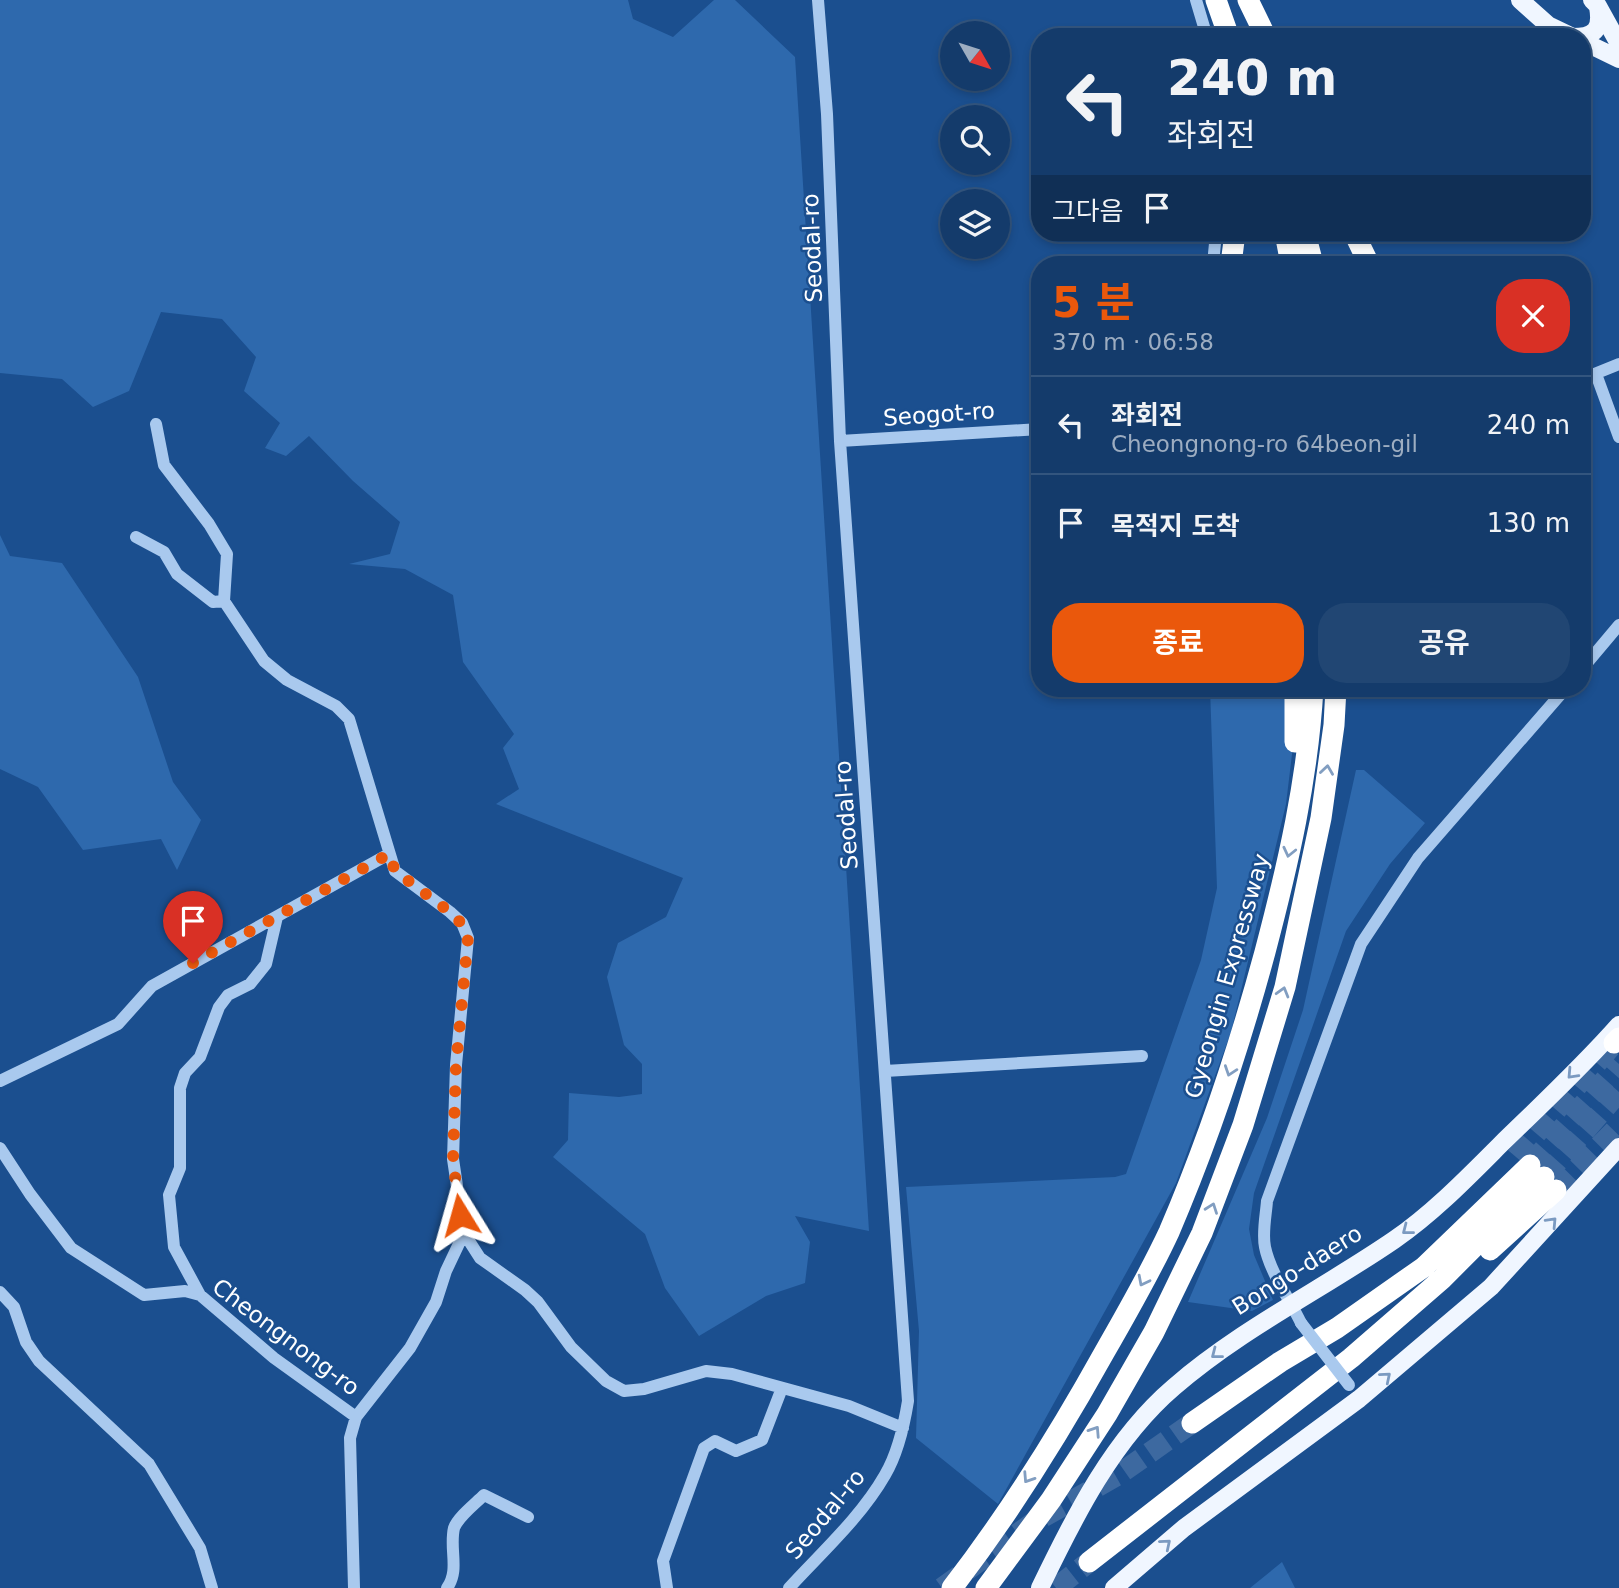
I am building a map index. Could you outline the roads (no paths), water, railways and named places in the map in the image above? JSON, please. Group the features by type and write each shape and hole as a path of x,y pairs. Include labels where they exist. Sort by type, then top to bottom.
{"highway":[{"path":"1239,0 1249,28"},
{"path":"1248,0 1262,28"},
{"path":"1296,697 1294,765 1298,815"},
{"name":"Gyeongin Expressway","path":"953,1588 1027,1480 1081,1394 1128,1311 1167,1234 1202,1152 1242,1034 1278,902 1298,815 1311,728 1313,697"},
{"path":"986,1588 1051,1500 1107,1414 1154,1332 1202,1233 1243,1125 1285,987 1321,818 1336,697"},
{"path":"1089,1562 1351,1358 1442,1279 1536,1172 1424,1267 1192,1423"}],"main road":[{"path":"1520,0 1554,28"},
{"path":"1591,34 1600,18 1595,3"},
{"path":"1595,3 1619,44"},
{"path":"1591,45 1619,59"},
{"name":"Bongo-daero","path":"1040,1588 1082,1506 1114,1455 1173,1388 1241,1336 1394,1240 1442,1202 1617,1035"},
{"path":"1114,1588 1184,1528 1490,1287 1619,1147"}],"street":[{"name":"Seodal-ro","path":"789,1588 862,1509 886,1473 903,1428 908,1402 840,442 828,127 818,0"},
{"path":"1196,0 1205,28"},
{"path":"1591,376 1619,364"},
{"path":"1597,374 1619,437"},
{"path":"156,425 164,465 209,524 227,554 225,601 264,662 287,680 336,706 349,719 395,871 450,912 461,923 468,938 456,1065 453,1160 464,1233 481,1258 538,1302 571,1347 607,1381 624,1391 644,1389 706,1371 733,1374 849,1406 903,1428"},
{"name":"Seogot-ro","path":"840,442 1031,430"},
{"path":"136,537 164,552 177,574 213,602 225,601"},
{"path":"1591,658 1619,625"},
{"path":"1354,1392 1301,1323 1274,1272 1265,1245 1267,1201 1361,944 1418,858 1558,697"},
{"path":"0,1081 118,1024 152,986 389,854"},
{"path":"200,1295 174,1247 169,1195 180,1168 180,1088 184,1073 200,1057 219,1007 228,995 250,985 266,964 277,917"},
{"path":"885,1071 1142,1056"},
{"name":"Cheongnong-ro","path":"0,1147 30,1194 71,1248 144,1295 185,1291 200,1295 274,1358 356,1417 350,1438 354,1588"},
{"path":"356,1417 410,1349 436,1302 446,1271 464,1233"},
{"path":"0,1292 13,1307 26,1342 39,1361 149,1464 200,1548 212,1588"},
{"path":"667,1588 663,1561 704,1448 715,1441 736,1451 762,1440 782,1388"},
{"path":"447,1588 454,1571 455,1525 484,1495 528,1517"}],"tunnel":[{"path":"1516,1157 1614,1043"},
{"path":"1530,1165 1619,1064"},
{"path":"1544,1177 1619,1092"},
{"path":"1556,1190 1619,1126"},
{"path":"942,1588 1034,1522 1118,1475 1192,1423"},
{"path":"1056,1588 1089,1562"}]}
